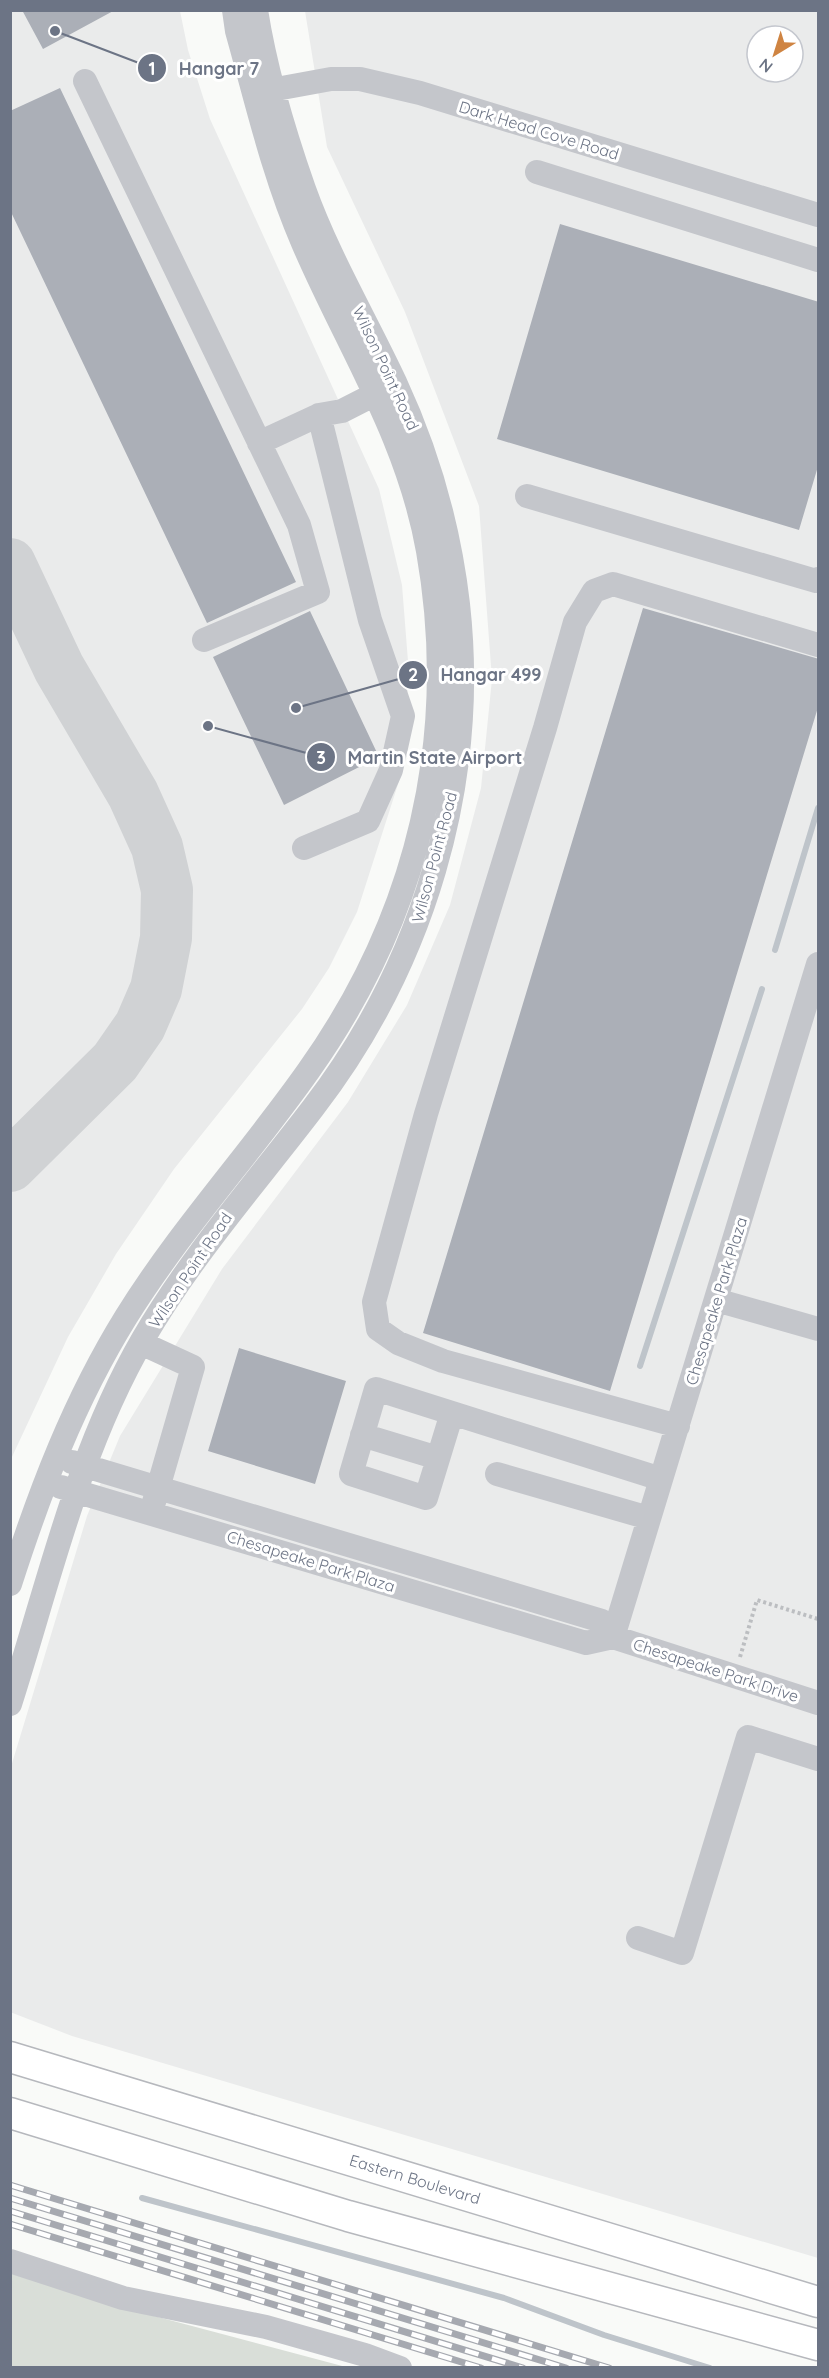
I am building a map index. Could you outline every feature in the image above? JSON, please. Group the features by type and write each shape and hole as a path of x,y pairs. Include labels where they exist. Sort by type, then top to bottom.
{"main road":[{"path":"10,2043 114,2088"},
{"name":"Eastern Boulevard","path":"10,2057 819,2302"},
{"path":"10,2114 348,2216 819,2345"},
{"path":"763,2329 819,2334"}],"street":[{"name":"Wilson Point Road","path":"10,1704 85,1465 111,1403 141,1342 205,1244 315,1106 362,1036 413,936 432,881 450,808 459,751 462,650 450,550 436,488 386,388 265,91 237,31 234,10"},
{"name":"Wilson Point Road","path":"256,10 265,91"},
{"name":"Dark Head Cove Road","path":"265,91 332,79 360,79 420,93 819,215"},
{"path":"85,81 299,525 318,592 204,640"},
{"path":"537,172 819,260"},
{"name":"Wilson Point Road","path":"10,1584 45,1482 84,1389 126,1317 179,1238 308,1071 331,1036 366,979 403,894 424,817 434,762 439,702 439,659 428,549 397,441 386,388"},
{"path":"259,444 319,414 342,411 386,388"},
{"path":"304,848 368,821 391,770 403,716 370,620 319,414"},
{"path":"527,496 816,581 819,579"},
{"path":"678,1426 443,1361 398,1343 378,1329 374,1302 426,1114 545,728 575,622 594,591 613,585 819,645"},
{"name":"Chesapeake Park Plaza","path":"613,1637 819,964"},
{"path":"716,1300 819,1329"},
{"path":"141,1342 194,1367 151,1513"},
{"path":"452,1413 426,1498 351,1474 376,1389 452,1413 661,1479"},
{"path":"362,1436 438,1458"},
{"name":"Chesapeake Park Plaza","path":"55,1457 159,1486 602,1621 613,1637"},
{"path":"497,1474 650,1518"},
{"name":"Chesapeake Park Plaza","path":"45,1482 586,1642 613,1637"},
{"name":"Chesapeake Park Drive","path":"613,1637 734,1678 819,1703"},
{"path":"638,1938 682,1953 748,1737 819,1759"},
{"path":"10,2261 123,2298 266,2327 400,2367"}],"path":[{"path":"734,1678 757,1600 819,1619"}],"shaded area":[{"path":"11,11 180,11 188,50 210,119 379,489 402,585 409,674 400,778 357,912 329,968 302,1009 174,1169 116,1254 68,1337 11,1459"},
{"path":"305,11 818,11 818,2258 72,2036 10,2012 10,1770 87,1516 120,1436 222,1269 348,1102 407,1005 450,905 481,788 492,679 479,506 405,312 327,147"},
{"path":"10,2273 143,2313 346,2367 11,2367"}],"building":[{"path":"22,10 115,10 43,49"},
{"path":"60,88 296,582 207,623 10,210 10,111"},
{"path":"560,224 819,302 819,463 799,530 497,439"},
{"path":"643,608 819,659 819,704 610,1391 423,1333"},
{"path":"310,611 379,757 284,805 213,657"},
{"path":"239,1348 346,1381 315,1484 208,1451"}],"waterway":[{"path":"775,950 818,808"},
{"path":"640,1366 762,989"},
{"path":"142,2198 504,2298 604,2335 710,2368"}],"taxiway":[{"path":"10,564 59,668 133,794 157,847 167,890 166,938 156,989 140,1026 115,1062 10,1166"}],"railway":[{"path":"10,2185 609,2368"},
{"path":"10,2198 566,2368"},
{"path":"10,2211 523,2368"},
{"path":"10,2224 481,2368"}],"place":[{"name":"Hangar 7","path":"55,31"},
{"name":"Hangar 499","path":"296,708"},
{"name":"Martin State Airport","path":"208,726"}]}
